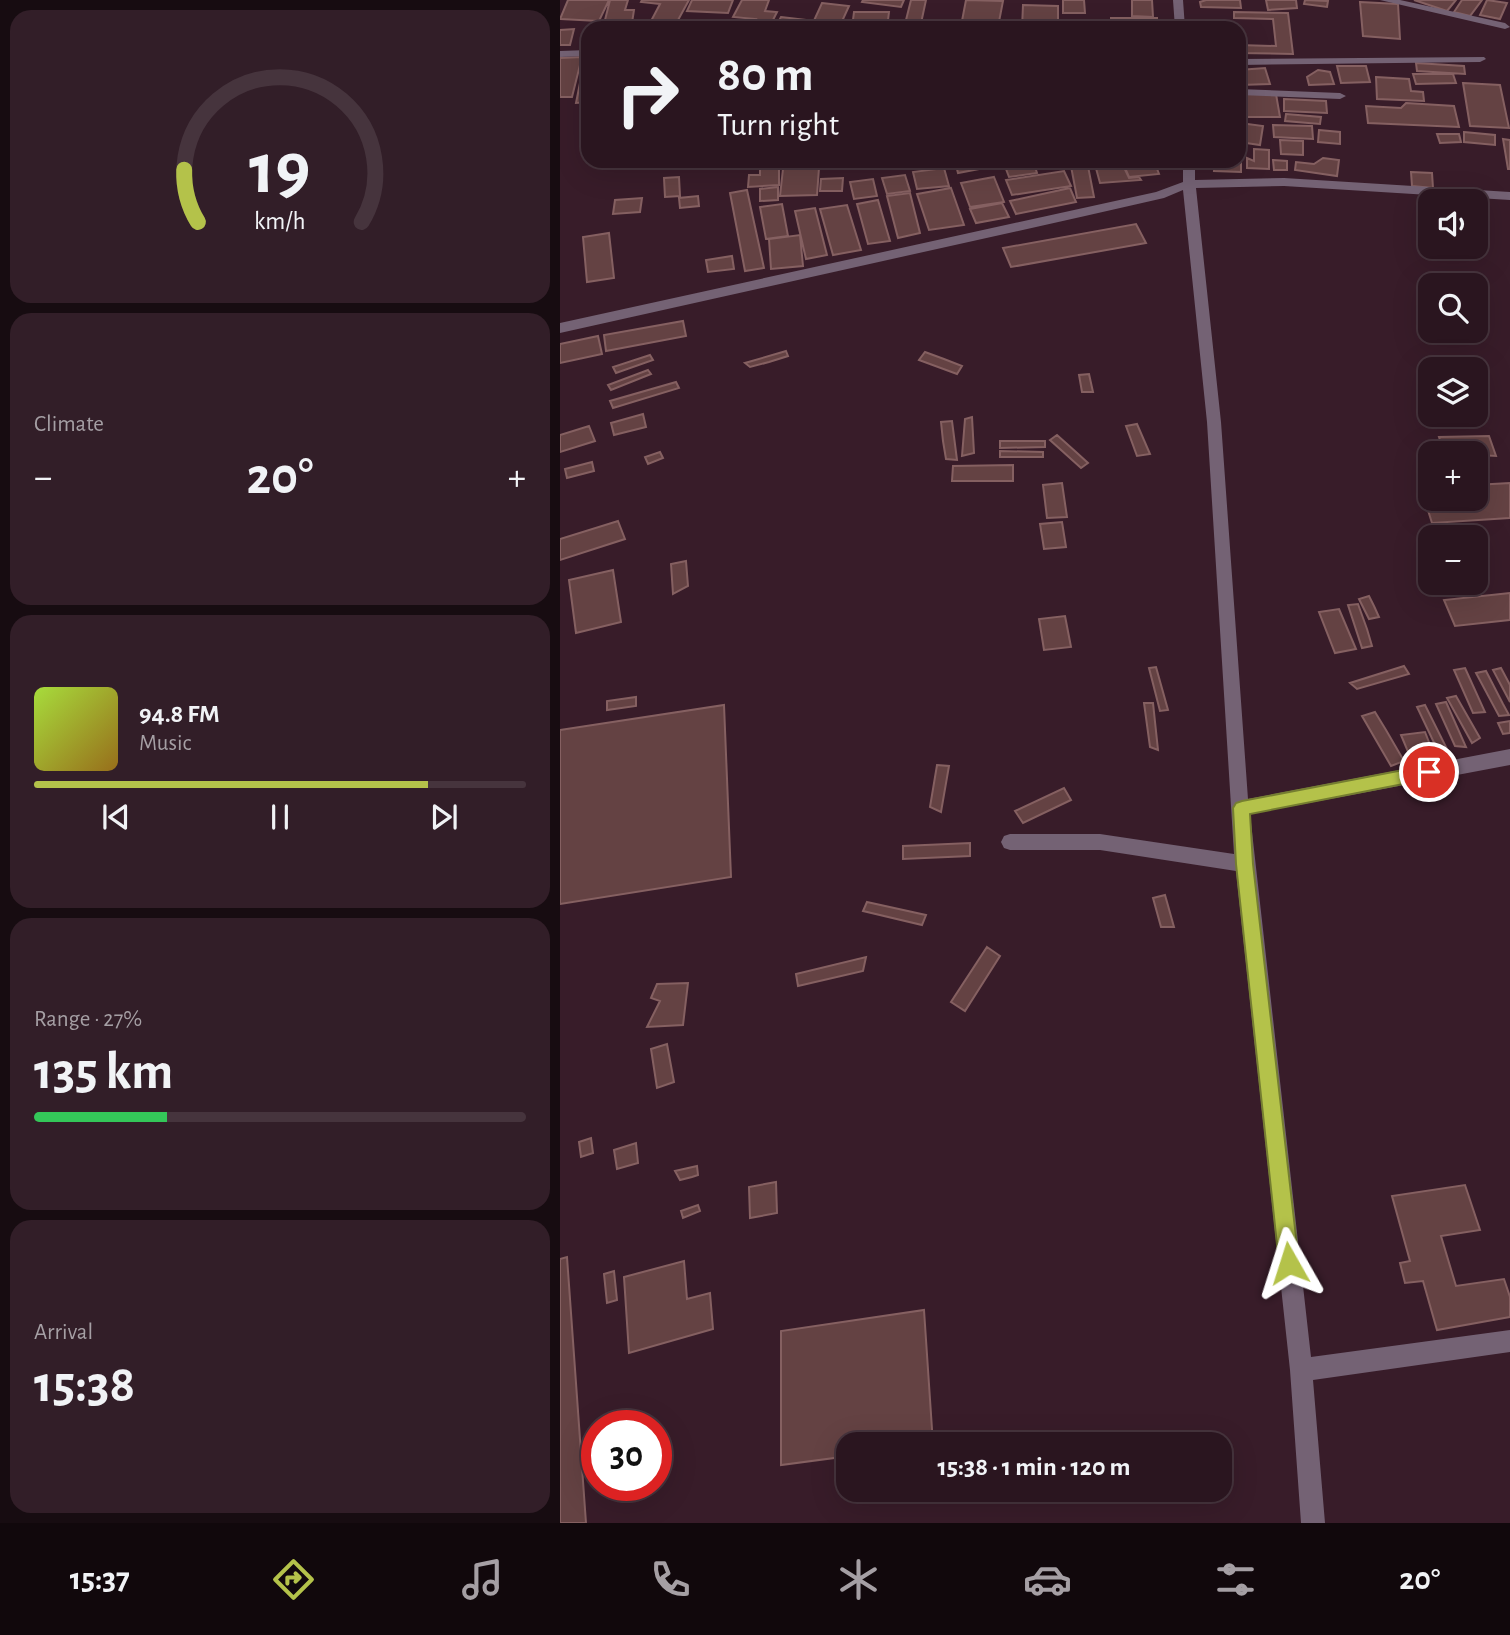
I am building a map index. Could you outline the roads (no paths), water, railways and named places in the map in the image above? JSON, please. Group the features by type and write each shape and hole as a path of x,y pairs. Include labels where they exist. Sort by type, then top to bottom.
{"street":[{"path":"1178,0 1180,21"},
{"path":"1385,0 1505,26"},
{"path":"560,54 581,53"},
{"path":"1246,62 1480,59"},
{"path":"1246,92 1340,96"},
{"path":"1189,168 1214,422 1244,864 1301,1370 1312,1523"},
{"path":"560,328 672,301 1136,201 1189,184 1284,182 1510,196"},
{"path":"1242,808 1510,757"},
{"path":"1010,842 1100,842 1244,864"},
{"path":"1301,1370 1510,1340"}]}
